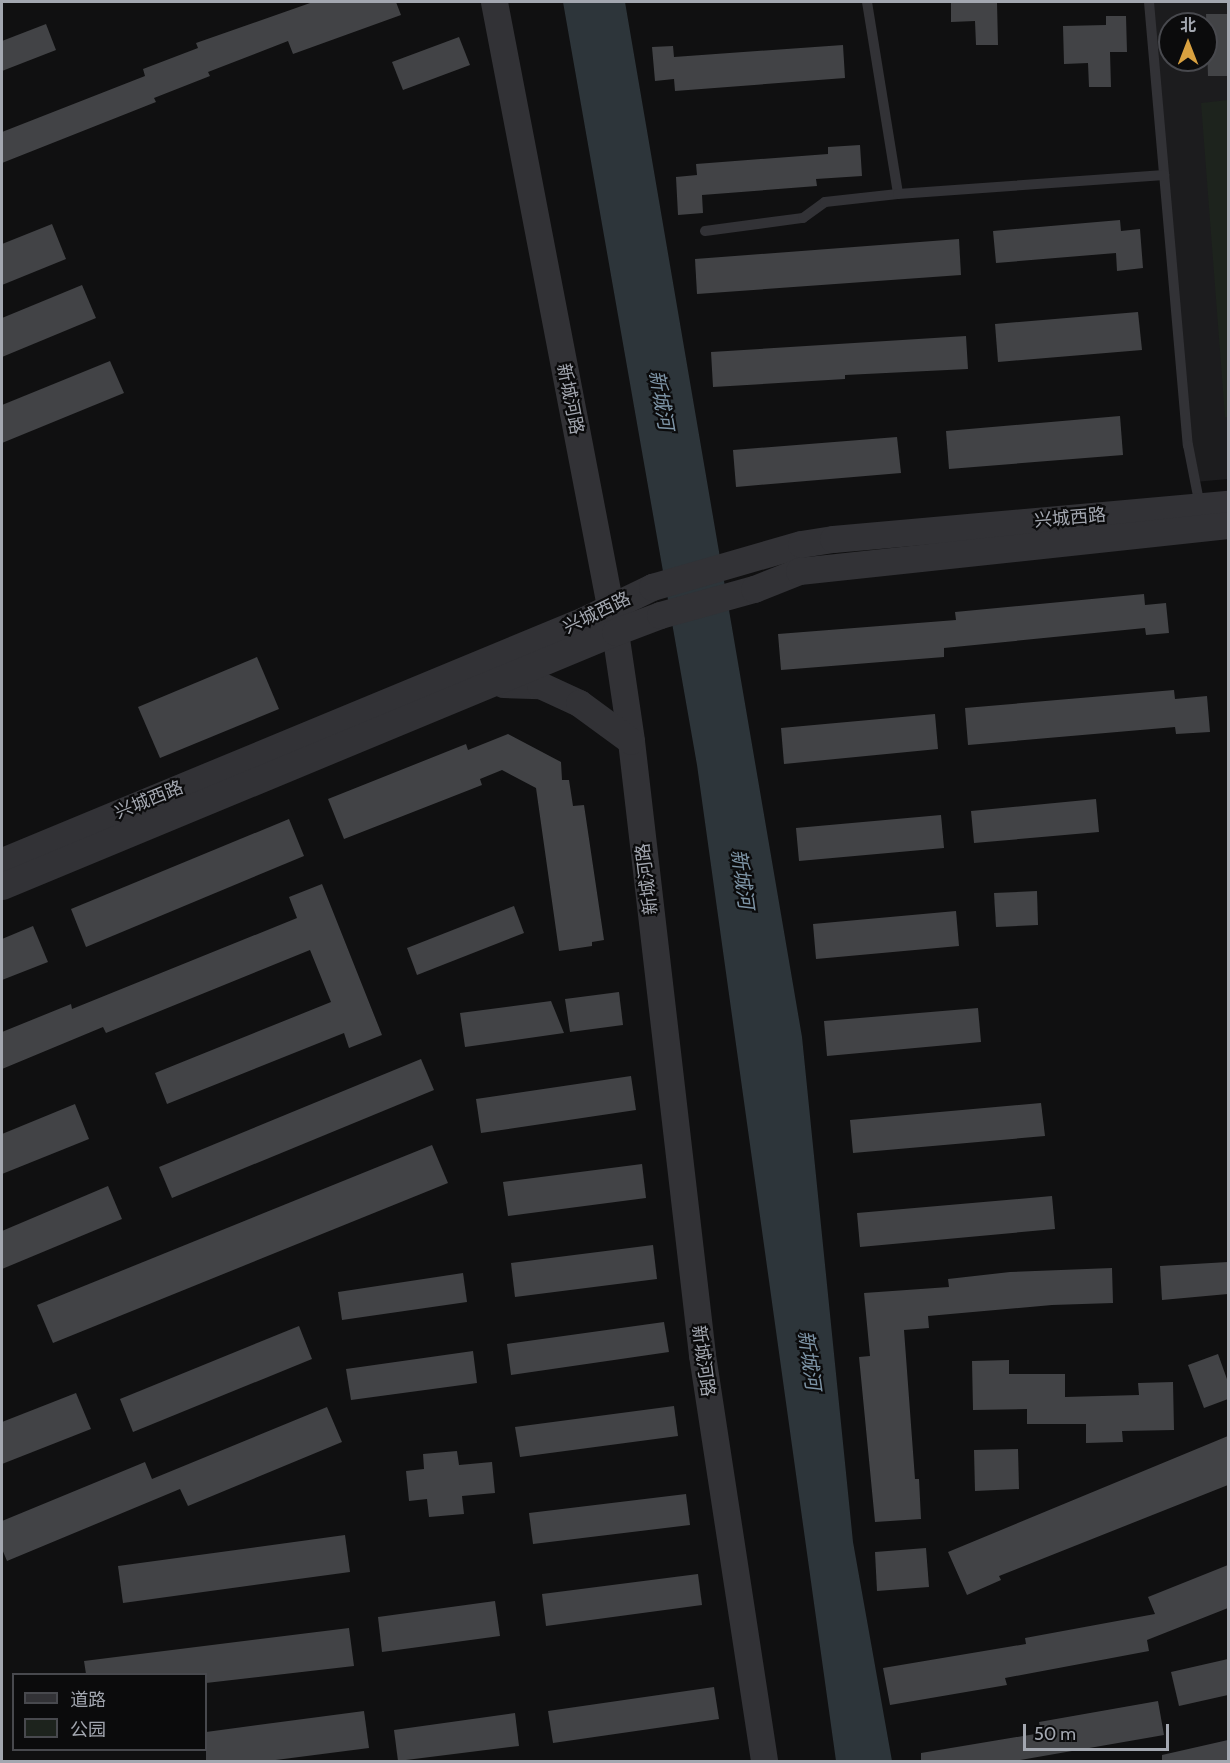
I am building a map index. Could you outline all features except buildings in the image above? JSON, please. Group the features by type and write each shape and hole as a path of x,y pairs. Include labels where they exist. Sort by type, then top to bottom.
{"street":[{"name":"新城河路","path":"494,2 613,620 631,741 702,1355 764,1761"},
{"name":"兴城西路","path":"2,861 613,620 660,615 738,594 799,571 840,564 1211,519 1228,504"},
{"name":"兴城西路","path":"2,886 490,684 613,620 652,587 801,544 833,539 1211,519"},
{"path":"490,684 540,685 579,703 631,741"}],"lane":[{"path":"867,2 898,194"},
{"path":"1149,2 1188,445 1211,519"},
{"path":"705,231 804,218 825,202 898,194 1164,175"}],"shaded area":[{"path":"1149,2 1228,2 1228,479 1195,482"}],"green space":[{"path":"1228,100 1228,417 1225,417 1201,103"}],"water":[{"name":"新城河","path":"563,2 625,2 802,1037 853,1542 892,1761 836,1761 697,765"}]}
